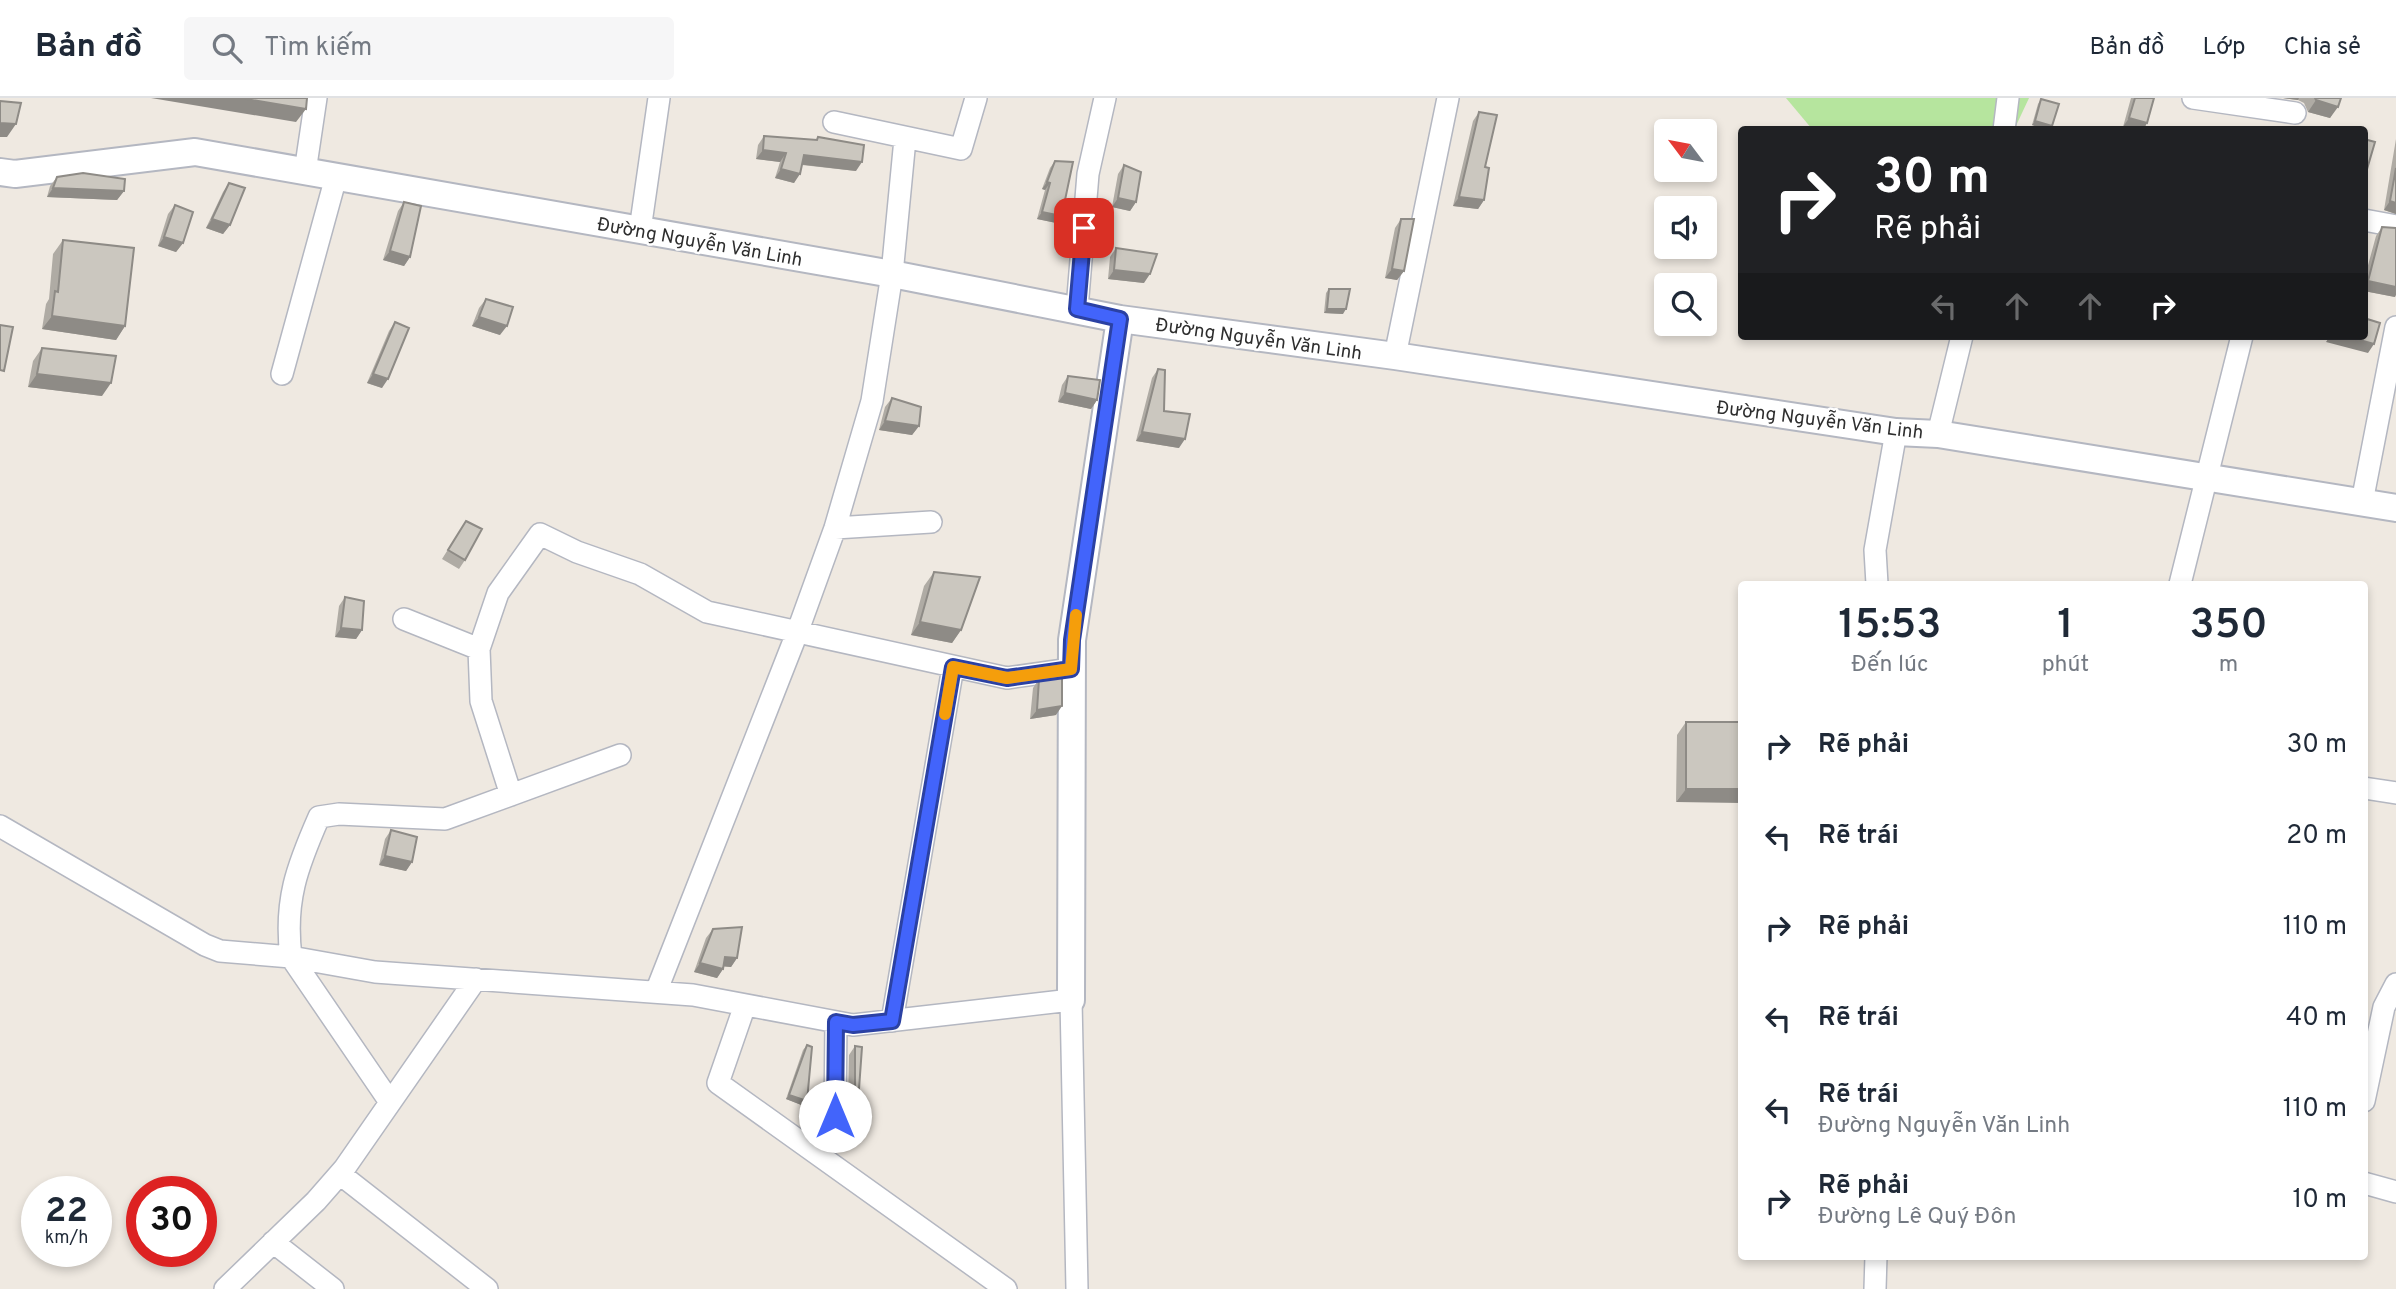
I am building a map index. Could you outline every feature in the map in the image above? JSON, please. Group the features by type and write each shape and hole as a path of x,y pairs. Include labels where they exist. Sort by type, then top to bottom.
{"street":[{"path":"305,172 316,98"},
{"path":"640,230 659,98"},
{"path":"834,122 961,149 976,98"},
{"path":"1077,309 1088,174 1105,98"},
{"path":"1395,356 1447,98"},
{"path":"2004,126 2008,98"},
{"path":"2193,98 2294,113"},
{"path":"656,992 797,633 835,528 872,401 892,274 905,139"},
{"name":"Đường Nguyễn Văn Linh","path":"0,172 15,174 195,152 892,274 1120,319 1395,356 1572,385 1896,432 1938,434 2396,508"},
{"path":"282,374 336,177"},
{"path":"2368,221 2396,226"},
{"path":"1077,1289 1070,1000 1072,640 1120,319"},
{"path":"2362,502 2396,327"},
{"path":"1938,434 1961,340"},
{"path":"2181,581 2241,340"},
{"path":"1877,581 1875,550 1896,432"},
{"path":"835,528 931,522"},
{"path":"512,795 481,701 479,649 498,593 540,534 577,552 640,574 707,612 1007,678 1071,669"},
{"path":"404,619 479,649"},
{"path":"892,1021 953,667"},
{"path":"390,1102 292,957 287,924 295,871 319,817 339,814 445,819 620,755"},
{"path":"2368,790 2396,793"},
{"path":"0,825 205,945 220,951 292,957 375,972 656,992 853,1025 1070,1000"},
{"path":"225,1289 340,1174 476,979"},
{"path":"2368,1082 2384,1007 2396,984"},
{"path":"745,1005 718,1083 1006,1289"},
{"path":"820,1156 835,1116 836,1022"},
{"path":"340,1174 487,1289"},
{"path":"2368,1184 2396,1192"},
{"path":"273,1242 333,1289"},
{"path":"1875,1289 1876,1260"}],"green space":[{"path":"1786,98 2029,98 2016,126 1809,126"}],"building":[{"path":"240,98 307,98 306,109"},
{"path":"2135,98 2154,98 2147,123 2129,118"},
{"path":"2315,98 2341,98 2338,107"},
{"path":"2041,99 2059,104 2052,126 2035,121"},
{"path":"0,101 21,103 16,124 0,123"},
{"path":"1479,112 1497,115 1485,167 1489,168 1484,200 1459,197"},
{"path":"764,136 817,140 818,137 864,145 862,162 804,155 800,174 781,169 786,153 763,150"},
{"path":"2368,140 2375,142 2368,166"},
{"path":"1055,161 1073,162 1065,200 1077,201 1076,219 1042,212 1050,183 1047,182"},
{"path":"1124,165 1141,172 1136,202 1118,198"},
{"path":"2396,168 2396,203 2390,201"},
{"path":"83,173 125,179 124,191 53,188 57,177"},
{"path":"229,183 245,188 230,225 212,219"},
{"path":"404,202 421,206 410,257 390,251"},
{"path":"175,205 193,212 183,243 164,237"},
{"path":"1401,219 1414,219 1404,271 1392,269"},
{"path":"2382,227 2396,228 2396,287 2368,281"},
{"path":"63,240 134,248 125,326 52,316 55,291 58,292"},
{"path":"1116,248 1157,254 1150,274 1114,270"},
{"path":"1329,289 1350,289 1346,309 1327,309"},
{"path":"486,299 513,307 507,326 479,317"},
{"path":"2368,319 2380,323 2374,344 2360,340 2368,340"},
{"path":"395,322 409,328 388,379 373,374"},
{"path":"0,325 13,327 4,371 0,370"},
{"path":"42,348 116,356 111,383 37,374"},
{"path":"1158,369 1165,370 1164,411 1190,414 1185,439 1142,432"},
{"path":"1068,376 1100,380 1097,400 1065,393"},
{"path":"892,398 921,407 919,426 885,421"},
{"path":"466,521 482,529 465,560 448,550"},
{"path":"934,572 980,577 961,630 920,622"},
{"path":"345,597 364,601 362,630 341,628"},
{"path":"1062,675 1062,706 1037,710 1039,679"},
{"path":"1686,722 1738,722 1738,789 1686,789"},
{"path":"391,830 417,837 412,862 385,856"},
{"path":"742,927 737,958 725,957 723,969 700,963 713,929"},
{"path":"807,1045 812,1047 807,1101 789,1095"},
{"path":"855,1046 862,1047 859,1089 855,1088"}],"slow traffic":[{"path":"945,714 953,667 1007,678 1059,673 1071,669 1076,615"}],"route":[{"path":"835,1116 836,1022 853,1025 892,1021 953,667 1007,678 1059,673 1071,669 1072,640 1120,319 1077,309 1084,228"}]}
